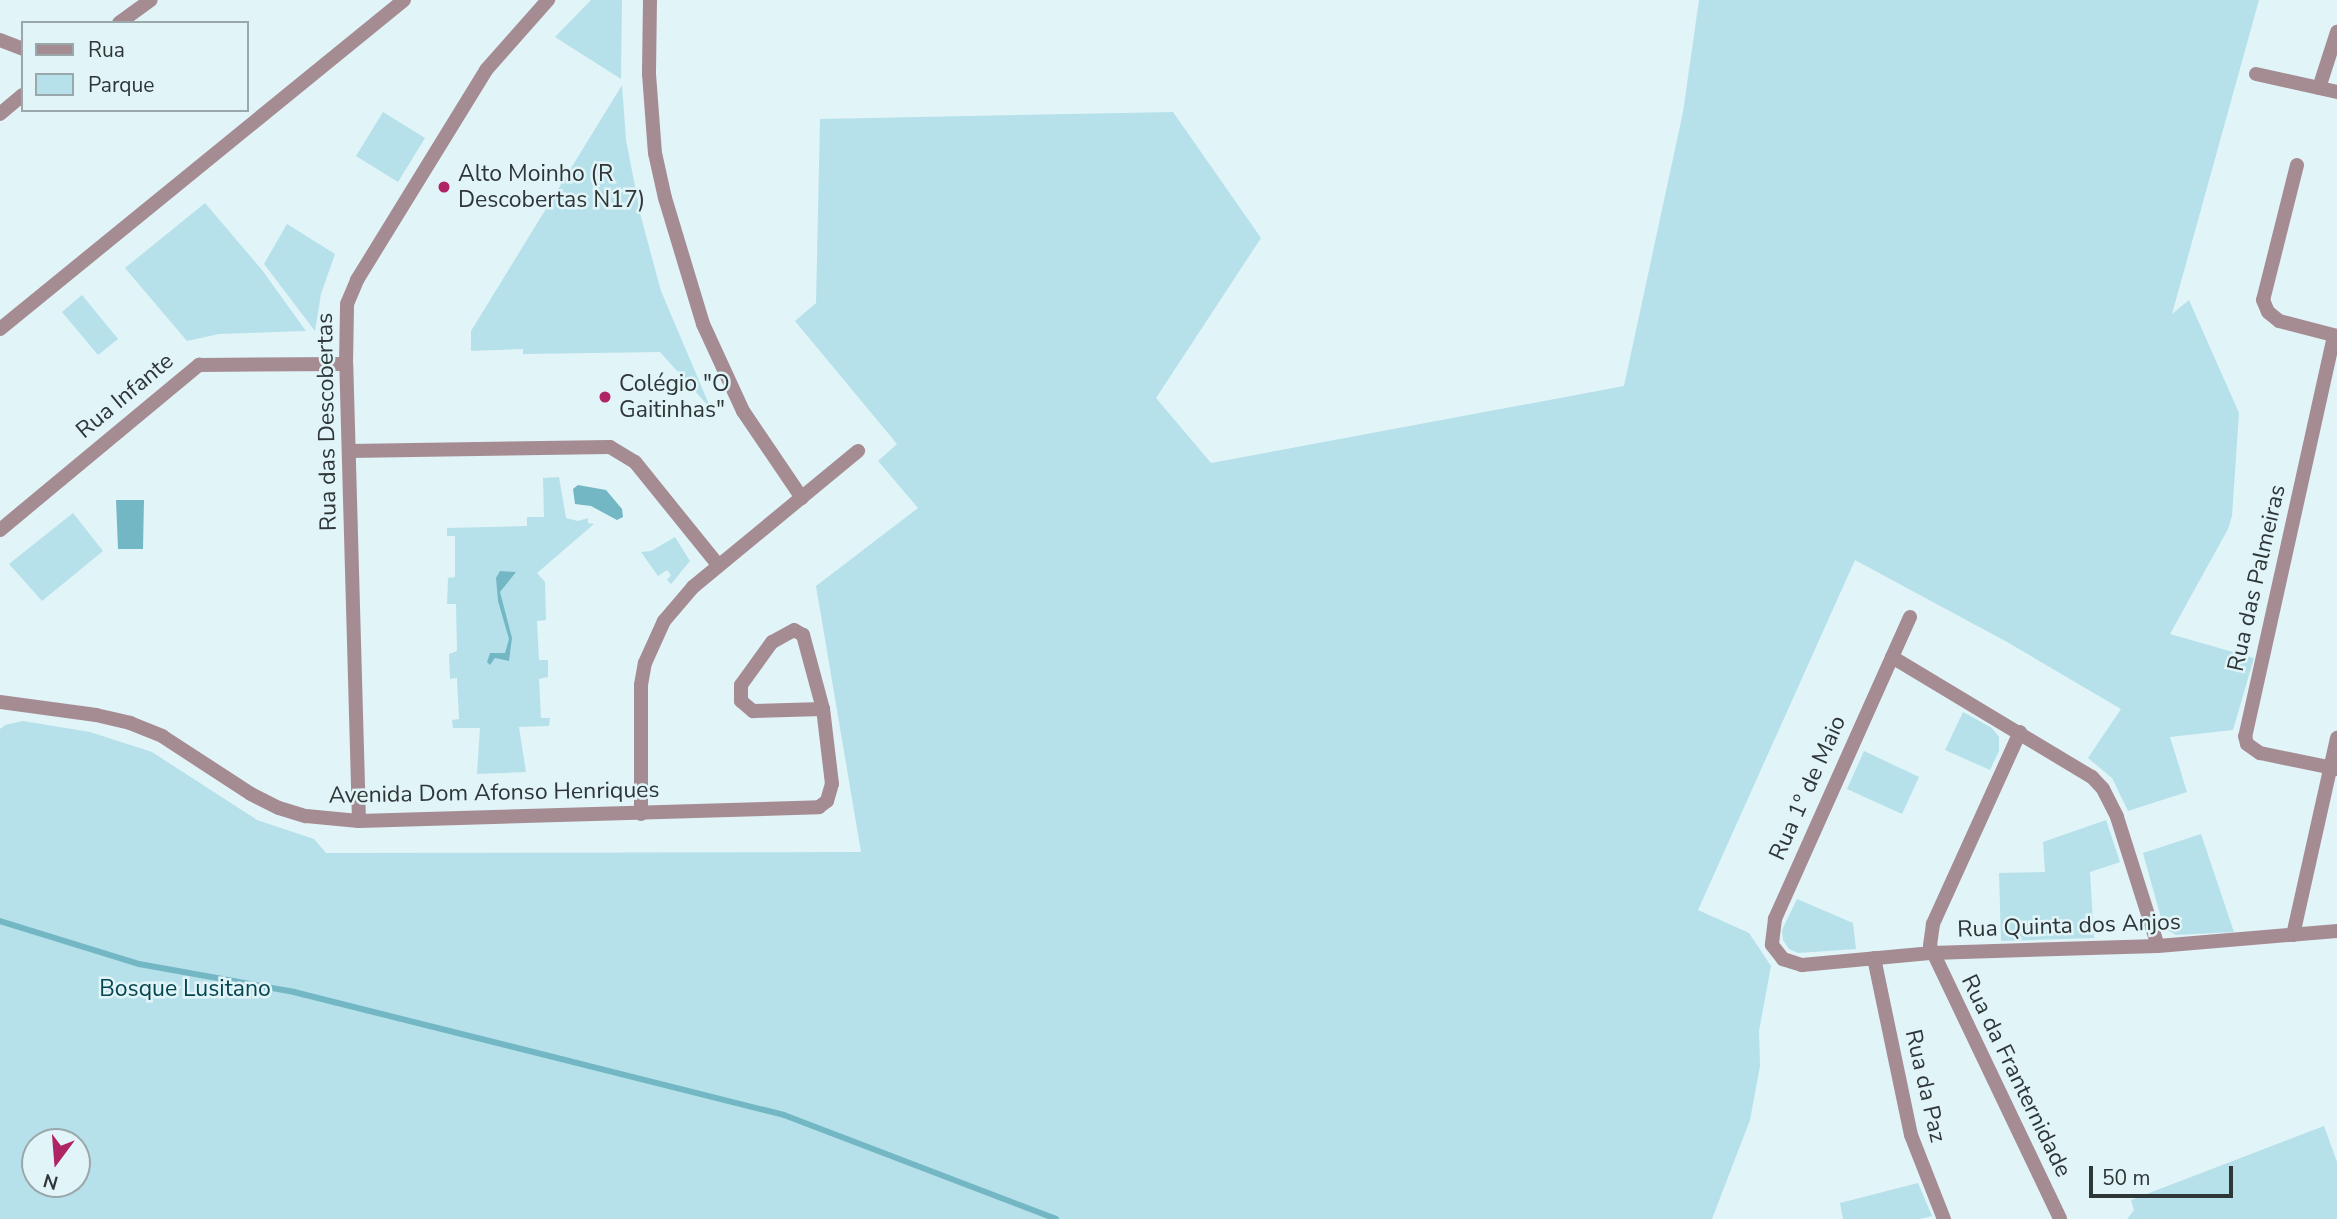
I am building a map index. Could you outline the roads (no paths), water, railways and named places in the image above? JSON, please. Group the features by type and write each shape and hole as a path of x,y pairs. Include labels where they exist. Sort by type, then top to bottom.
{"street":[{"path":"122,21 151,0"},
{"path":"0,329 404,0"},
{"name":"Rua das Descobertas","path":"359,821 346,364 347,304 357,280 486,70 548,0"},
{"path":"650,0 649,74 655,153 665,198 699,312 715,355 743,411 802,498"},
{"path":"2319,88 2337,32"},
{"path":"0,40 21,47"},
{"path":"2256,74 2337,92"},
{"path":"0,114 21,97"},
{"path":"2297,165 2263,300 2268,312 2279,321 2336,336"},
{"name":"Rua das Palmeiras","path":"2334,768 2260,753 2247,744 2245,736 2336,336"},
{"name":"Rua Infante","path":"0,530 199,365 346,364"},
{"path":"349,451 610,447 635,462 718,565"},
{"path":"641,814 639,704 645,663 670,612 718,565 858,451"},
{"name":"Rua 1º de Maio","path":"1802,965 1791,963 1776,953 1770,937 1772,928 1910,617"},
{"path":"794,630 803,635 806,641 822,709 753,711 741,701 741,685 772,642 794,630"},
{"path":"1892,657 2080,767 2103,789 2117,817 2158,946"},
{"name":"Avenida Dom Afonso Henriques","path":"0,702 96,715 130,723 162,737 279,808 306,816 359,821 814,807 827,801 832,784 822,709"},
{"path":"1932,953 1929,939 1933,924 2020,732"},
{"path":"2293,934 2334,768 2337,738"},
{"name":"Rua Quinta dos Anjos","path":"1802,965 1932,953 2158,946 2337,931"},
{"name":"Rua da Franternidade","path":"1932,953 2060,1219"},
{"name":"Rua da Paz","path":"1874,958 1911,1135 1944,1219"}],"waterway":[{"path":"0,921 139,964 294,992 784,1115 1056,1219"}],"place":[{"name":"Alto Moinho (R Descobertas N17)","path":"444,187"},
{"name":"Colégio \"O Gaitinhas\"","path":"605,397"}],"park label":[{"name":"Bosque Lusitano","path":"185,989"}]}
